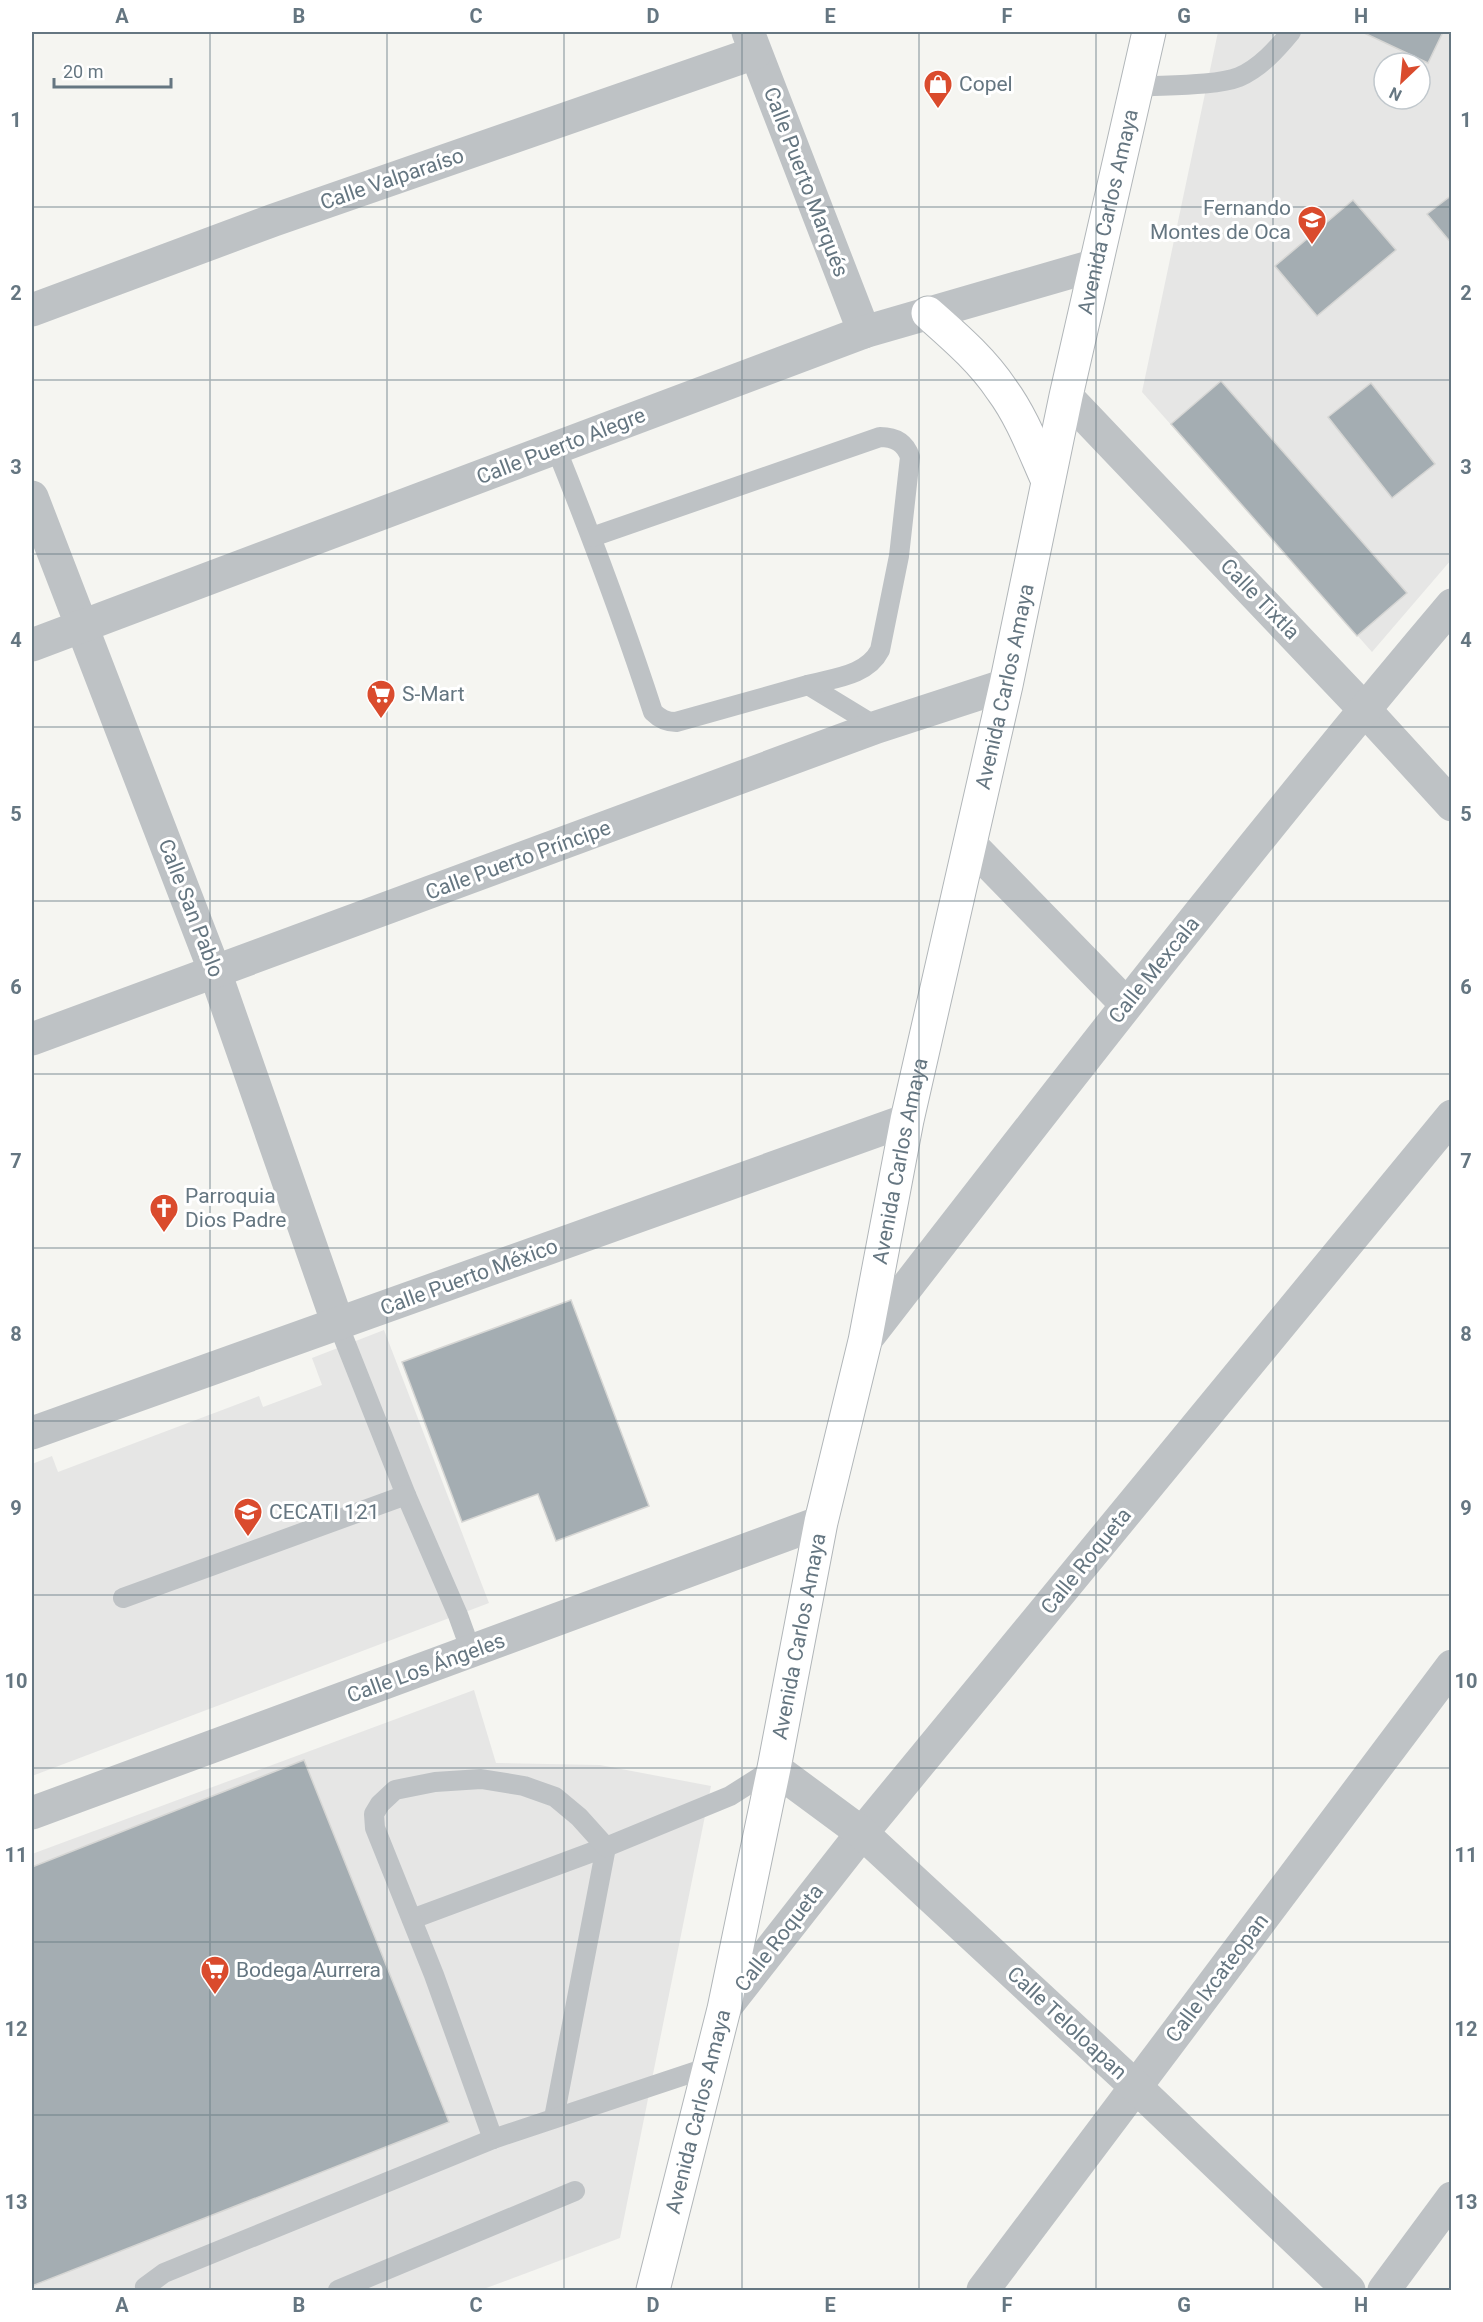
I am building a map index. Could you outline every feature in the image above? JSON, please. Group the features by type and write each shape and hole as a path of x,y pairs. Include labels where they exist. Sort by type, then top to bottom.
{"main road":[{"name":"Avenida Carlos Amaya","path":"653,2290 724,2009 774,1768 821,1522 865,1341 907,1120 1006,685 1066,396 1149,32"},
{"path":"928,313 985,367 1003,391 1021,421 1048,481"}],"street":[{"name":"Calle Valparaíso","path":"32,310 751,42"},
{"name":"Calle Puerto Marqués","path":"751,42 864,332"},
{"name":"Calle Puerto Alegre","path":"32,645 864,332 1096,265"},
{"name":"Calle Tixtla","path":"1066,396 1364,709 1452,805"},
{"name":"Calle San Pablo","path":"32,496 215,972 338,1324"},
{"name":"Calle Mexcala","path":"865,1341 1126,1004 1364,709 1452,605"},
{"name":"Calle Puerto Príncipe","path":"32,1039 877,728 1006,685"},
{"path":"970,844 1126,1004"},
{"name":"Calle Roqueta","path":"724,2009 862,1833 1452,1116"},
{"name":"Calle Puerto México","path":"32,1433 907,1120"},
{"name":"Calle Los Ángeles","path":"32,1813 821,1522"},
{"name":"Calle Ixcateopan","path":"983,2290 1452,1666"},
{"name":"Calle Teloloapan","path":"774,1768 862,1833 1136,2087 1349,2290"},
{"path":"1384,2290 1452,2198"}],"lane":[{"path":"1137,87 1238,78 1254,69 1277,49 1291,32"},
{"path":"556,448 627,632 653,712 667,722 676,722 867,668 880,650 899,556 910,457 904,445 898,440 880,437 592,537"},
{"path":"807,685 877,728"},
{"path":"338,1324 471,1651"},
{"path":"123,1598 406,1495"},
{"path":"412,1919 606,1847 730,1796 774,1768"},
{"path":"493,2139 412,1919 375,1828 374,1814 380,1804 395,1790 435,1782 481,1779 524,1786 555,1797 579,1817 606,1847"},
{"path":"554,2118 606,1847"},
{"path":"143,2290 164,2273 493,2139 710,2067"},
{"path":"338,2290 575,2191"}],"shaded area":[{"name":"Fernando Montes de Oca","path":"1218,32 1451,32 1451,560 1372,652 1142,392"},
{"name":"CECATI 121","path":"384,1330 489,1603 32,1776 32,1464 52,1456 58,1472 259,1396 263,1407 322,1385 312,1358"},
{"path":"474,1690 496,1763 600,1765 711,1786 620,2238 481,2290 32,2290 32,1854"}],"building":[{"path":"1362,32 1443,32 1432,55 1432,51 1402,51"},
{"path":"1452,195 1452,244 1427,214"},
{"path":"1353,200 1396,250 1317,316 1275,266"},
{"path":"1221,381 1407,593 1357,636 1171,424"},
{"path":"1371,383 1435,464 1392,498 1328,417"},
{"path":"571,1300 649,1506 556,1541 538,1494 462,1522 402,1362"},
{"name":"Bodega Aurrera","path":"304,1760 449,2122 32,2286 32,1867"}],"place":[{"name":"Copel","path":"938,110"},
{"name":"Fernando Montes de Oca","path":"1312,246"},
{"name":"S-Mart","path":"381,720"},
{"name":"Parroquia Dios Padre","path":"164,1234"},
{"name":"CECATI 121","path":"248,1538"},
{"name":"Bodega Aurrera","path":"215,1996"}]}
